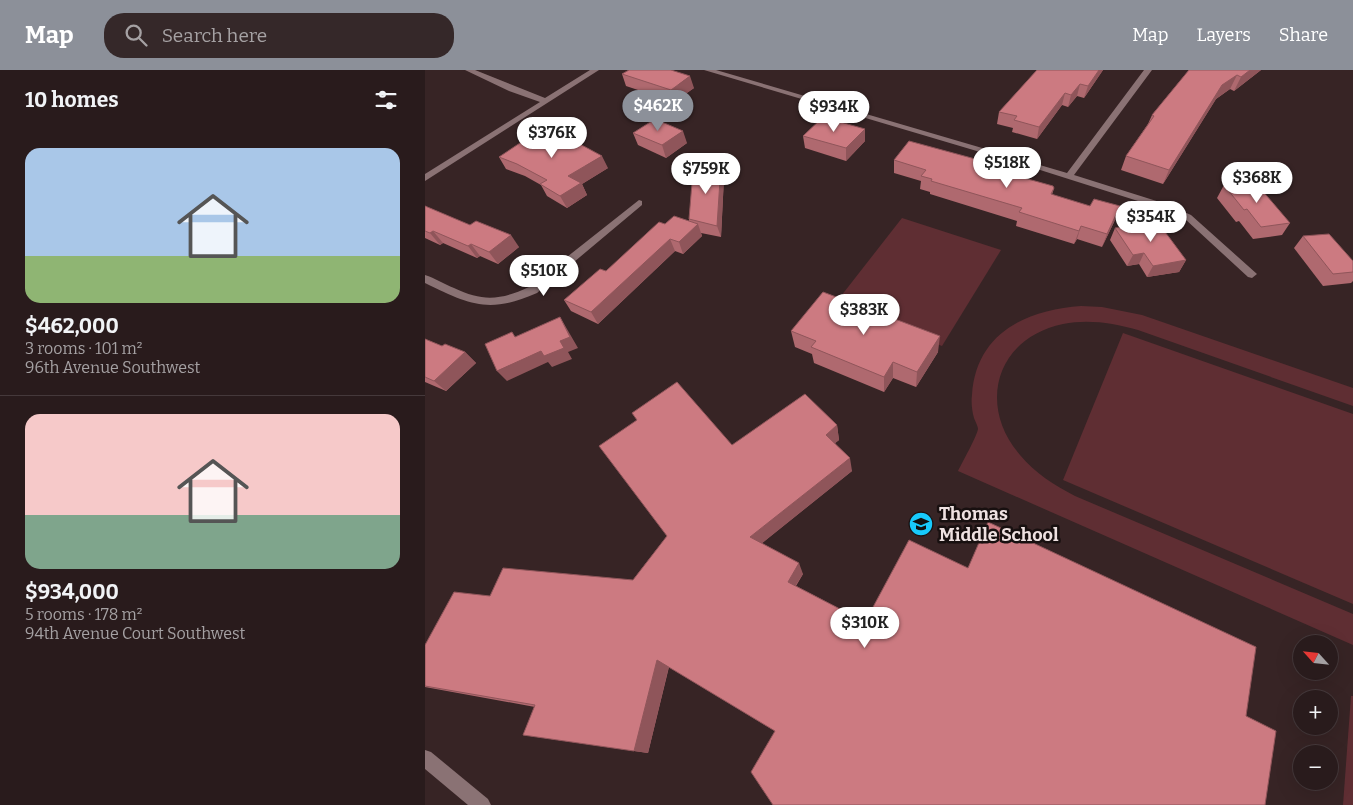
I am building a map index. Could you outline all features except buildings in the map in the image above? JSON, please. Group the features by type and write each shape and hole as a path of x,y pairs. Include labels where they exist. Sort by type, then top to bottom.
{"street":[{"path":"469,70 512,89 546,101"},
{"path":"425,178 595,70"},
{"path":"708,70 1069,176 1163,206 1188,217 1252,274"},
{"path":"732,76 740,70"},
{"path":"1069,176 1148,70"},
{"path":"425,279 474,302 490,303 521,296 533,290 639,203"},
{"path":"425,758 482,805"}],"shaded area":[{"path":"902,218 1001,250 942,346 834,305"},
{"path":"1081,306 1102,307 1142,315 1353,388 1353,406 1138,330 1119,325 1082,322 1063,324 1040,332 1022,343 1009,358 1000,376 997,395 999,415 1007,436 1020,455 1045,478 1075,496 1353,614 1353,645 1338,638 1338,635 1330,635 958,471 978,429 973,415 972,395 976,374 983,356 994,341 1007,329 1041,313"},
{"path":"1123,333 1353,414 1353,604 1063,480"},
{"path":"1351,696 1353,696 1353,805 1343,805"}],"place":[{"name":"Thomas Middle School","path":"921,524"}]}
